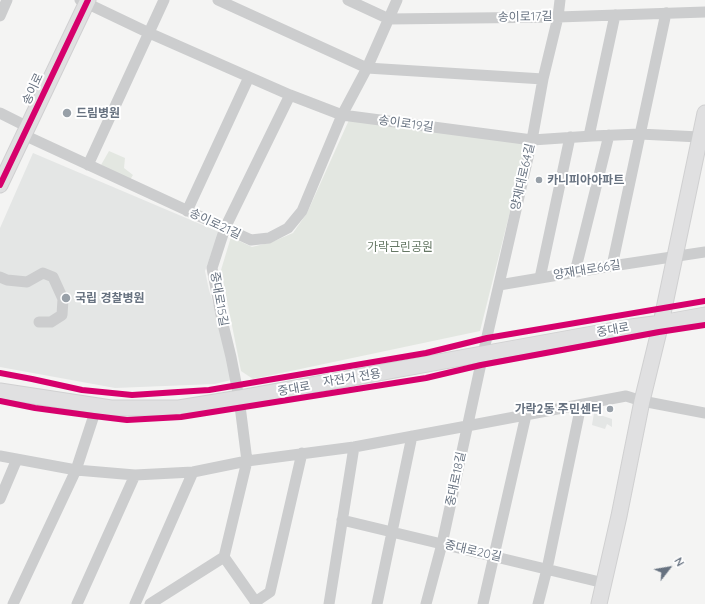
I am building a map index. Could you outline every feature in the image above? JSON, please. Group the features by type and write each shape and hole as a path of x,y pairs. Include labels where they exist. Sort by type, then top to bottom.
{"main road":[{"name":"송이로","path":"0,185 26,131 84,1"},
{"path":"599,604 642,402 661,323 705,113"},
{"name":"중대로","path":"0,391 111,408 180,408 705,315"}],"street":[{"path":"0,16 8,0"},
{"path":"88,166 164,0"},
{"path":"218,0 366,68 543,79"},
{"name":"송이로17길","path":"348,0 389,19 558,17 705,12"},
{"name":"송이로21길","path":"0,113 26,131 88,166 251,240 270,238 288,228 302,211 342,115 366,68 397,0"},
{"name":"양재대로64길","path":"483,354 532,140 543,79 558,17 560,0"},
{"name":"송이로19길","path":"84,1 249,77 342,115 532,140 640,134 699,138"},
{"path":"612,266 666,13"},
{"path":"589,136 615,15"},
{"path":"187,211 249,77"},
{"name":"중대로15길","path":"247,460 239,398 212,268 225,228 290,95"},
{"path":"575,272 609,135"},
{"path":"540,278 570,137"},
{"name":"양재대로66길","path":"499,285 705,252"},
{"path":"0,277 6,280 27,282 44,273 53,277 63,299 62,315 51,322 39,322"},
{"name":"중대로18길","path":"426,604 442,544 483,354"},
{"path":"0,456 76,470 135,475 193,472 247,460 354,447 626,396 642,402 705,413"},
{"path":"538,604 547,569 581,405"},
{"path":"13,604 76,470 97,406"},
{"path":"483,604 526,415"},
{"path":"377,604 412,436"},
{"path":"329,604 354,447"},
{"path":"224,557 256,603 270,592 302,453"},
{"path":"0,499 18,459"},
{"path":"150,604 224,557 247,460"},
{"path":"135,604 193,472"},
{"path":"78,604 135,475"},
{"name":"중대로20길","path":"342,520 604,583"}],"shaded area":[{"name":"국립 경찰병원","path":"33,153 219,232 205,271 219,322 231,380 215,384 115,388 0,367 0,228"},
{"path":"594,413 612,419 612,427 607,424 605,429 592,425"}],"green space":[{"name":"가락근린공원","path":"349,120 527,144 480,331 253,379 241,371 221,270 231,237 252,247 272,242 293,233 307,213"},
{"path":"109,151 125,158 124,168 133,175 130,180 101,165"}],"cycle path":[{"path":"0,185 88,0"},
{"name":"자전거 전용","path":"0,373 82,390 132,395 209,390 426,353 487,338 705,301"},
{"name":"자전거 전용","path":"0,401 35,408 127,420 181,417 426,378 481,365 705,325"}],"place":[{"name":"드림병원","path":"67,113"},
{"name":"카니피아아파트","path":"539,180"},
{"name":"국립 경찰병원","path":"66,298"},
{"name":"가락2동 주민센터","path":"610,409"}]}
